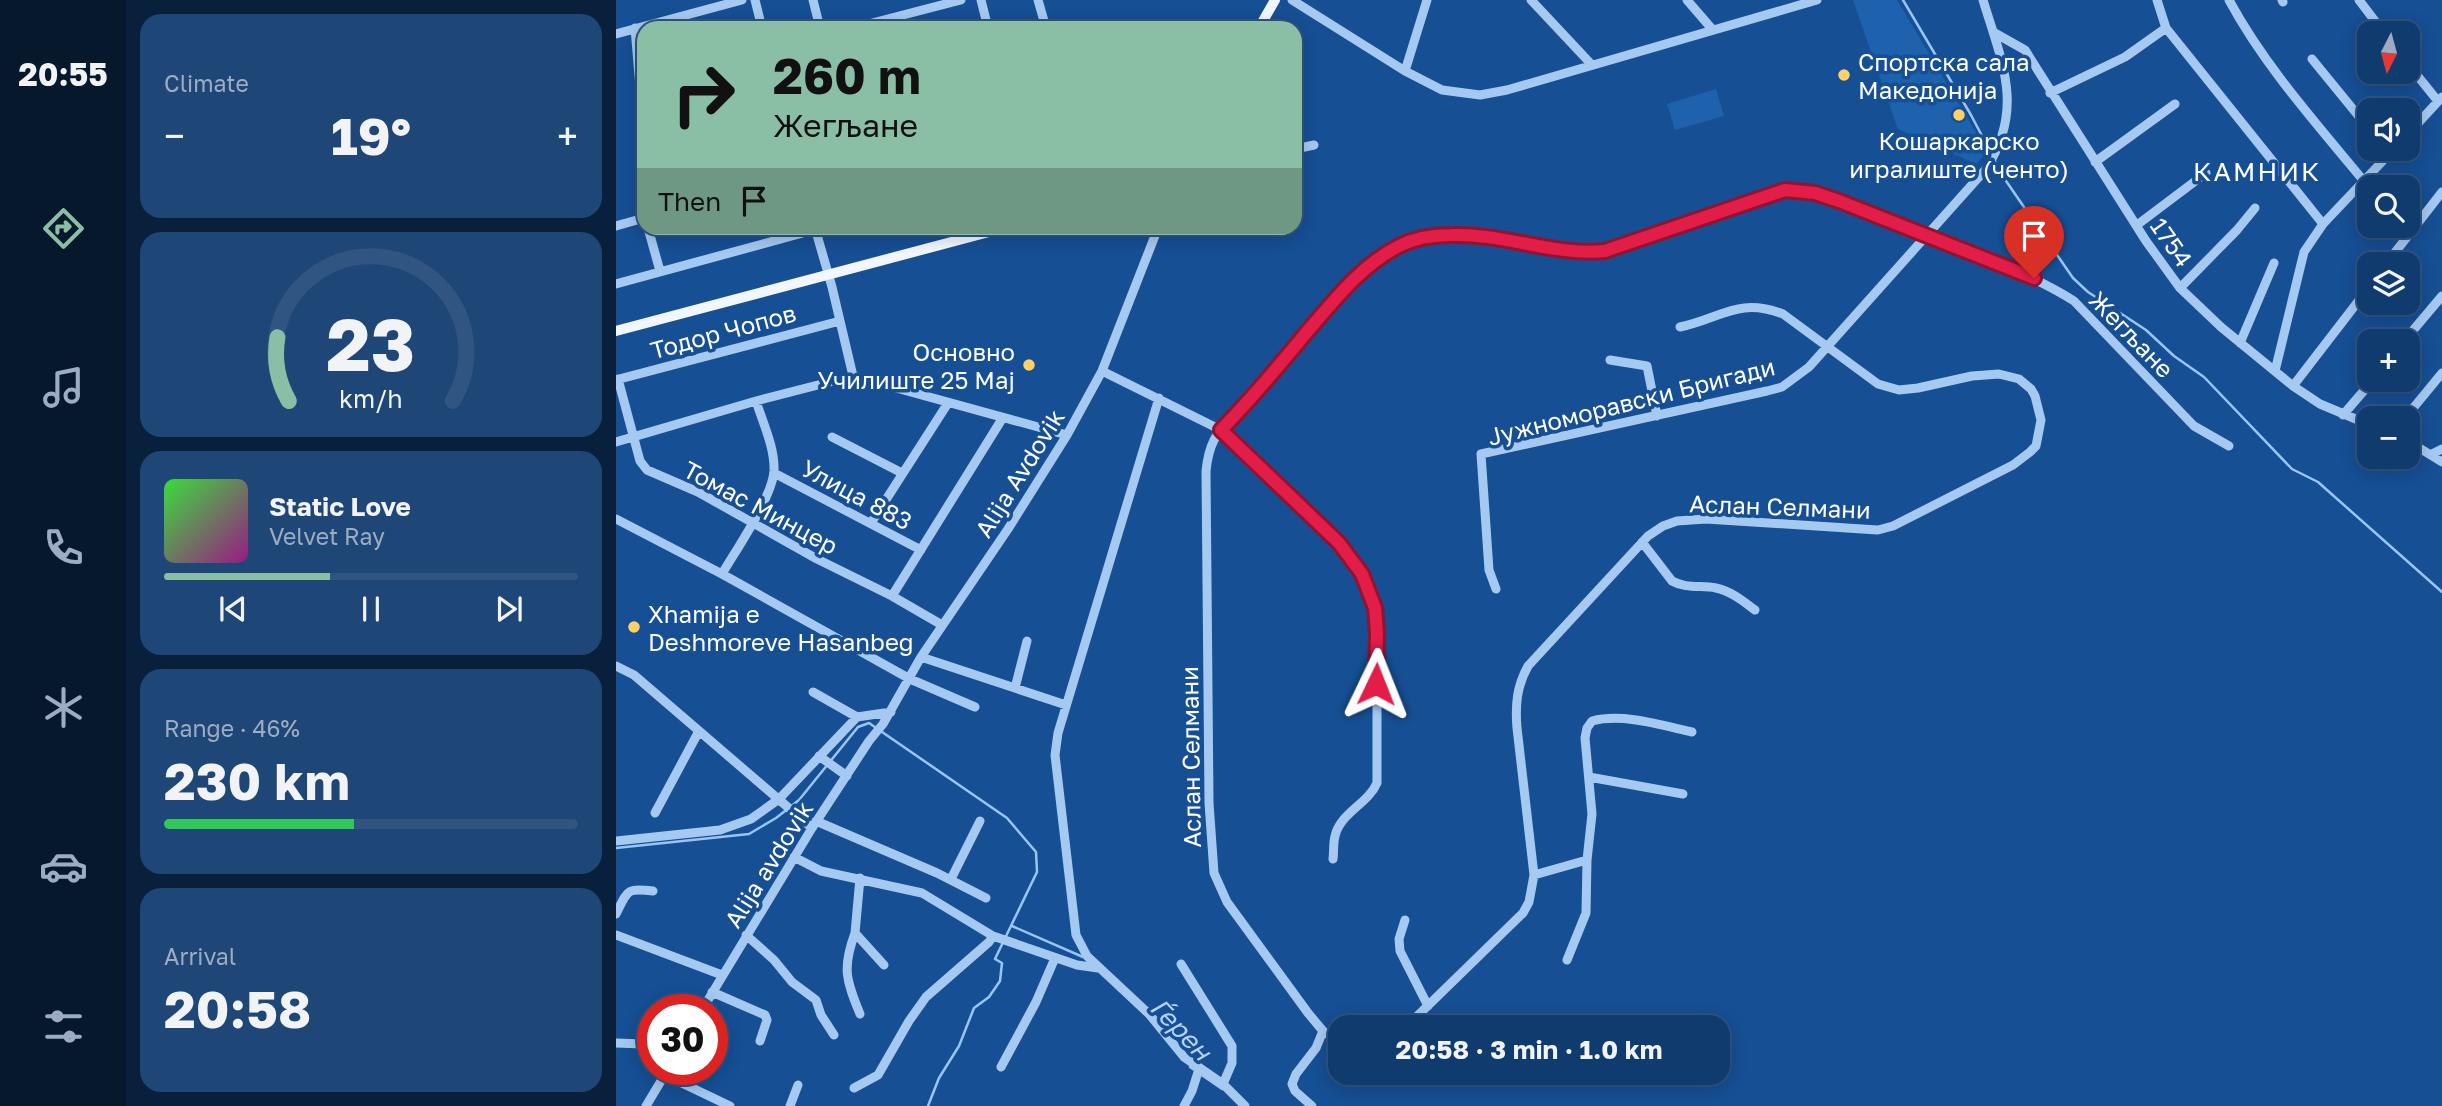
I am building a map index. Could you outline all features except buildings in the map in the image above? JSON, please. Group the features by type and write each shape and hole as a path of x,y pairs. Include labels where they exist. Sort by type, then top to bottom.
{"main road":[{"path":"1263,21 1275,0"},
{"path":"616,331 977,235"}],"street":[{"path":"662,21 742,0"},
{"path":"755,0 760,21"},
{"path":"813,0 818,21"},
{"path":"880,21 961,0"},
{"path":"981,0 986,21"},
{"path":"1038,0 1044,21"},
{"path":"1292,0 1405,71 1442,90 1480,95 1507,90 1817,0"},
{"path":"1405,71 1427,0"},
{"path":"1531,0 1592,65"},
{"path":"1687,0 1712,29"},
{"name":"Јужноморавски Бригади","path":"1496,589 1489,570 1481,454 1782,387 1809,367 1986,170 2005,132 2009,101 2006,79 1984,0"},
{"path":"2157,0 2166,28 2323,225"},
{"path":"2229,0 2241,22 2294,95 2359,175"},
{"path":"2360,0 2375,21"},
{"path":"616,34 635,28 637,45"},
{"path":"2050,93 2124,57 2166,28"},
{"name":"1754","path":"1993,32 2025,50 2050,93 2180,288 2240,343 2293,386 2320,404 2357,420"},
{"path":"2312,58 2357,114"},
{"path":"2420,77 2440,98 2420,120"},
{"path":"2095,162 2175,104"},
{"path":"1302,148 1314,145"},
{"path":"2367,175 2379,161"},
{"path":"2137,225 2206,173"},
{"path":"2275,371 2304,251 2357,187"},
{"name":"Жегљане","path":"1221,430 1250,400 1350,282 1377,259 1401,244 1421,238 1453,234 1580,252 1605,251 1785,190 1815,193 1927,235 2034,278 2074,301 2194,426 2228,446"},
{"path":"2395,252 2442,192"},
{"path":"2180,288 2255,208"},
{"path":"616,226 637,220"},
{"path":"650,235 660,271"},
{"path":"616,284 791,235"},
{"path":"819,235 853,376"},
{"name":"Alija Avdovik","path":"869,741 891,712 921,657 1008,529 1067,435 1102,371 1155,235"},
{"path":"2240,343 2274,263"},
{"path":"2414,329 2442,296"},
{"path":"2293,386 2357,303"},
{"path":"1680,327 1742,307 1766,307 1783,314 1828,346"},
{"name":"Тодор Чопов","path":"617,380 839,321"},
{"name":"Аслан Селмани","path":"1419,1015 1522,913 1529,902 1534,875 1516,718 1517,690 1528,666 1642,542 1670,524 1706,519 1862,529 1885,528 2013,466 2036,446 2041,420 2039,404 2031,389 2019,379 1999,374 1972,376 1899,390 1878,384 1828,346"},
{"path":"1610,360 1647,366 1657,416"},
{"path":"1102,371 1221,430 1339,543 1367,583 1375,608 1377,632 1377,783 1373,791 1340,824 1335,835 1333,859"},
{"path":"2415,406 2442,373"},
{"path":"616,442 853,376 1067,435"},
{"name":"Томас Минцер","path":"617,380 640,461 648,470 698,492 942,625"},
{"path":"2343,415 2362,392"},
{"path":"1159,398 1058,733 1055,755 1076,935 1087,956 1149,1014 1184,1057 1223,1084 1245,1106"},
{"path":"722,574 752,522 774,473 773,455 757,401"},
{"path":"871,523 948,403"},
{"path":"892,596 1002,419"},
{"name":"Аслан Селмани","path":"1221,430 1209,452 1206,471 1209,803 1214,873 1227,902 1307,1013 1328,1034"},
{"path":"832,437 902,473"},
{"path":"2420,448 2442,462"},
{"path":"2432,454 2442,449"},
{"name":"Улица 883","path":"774,473 921,550"},
{"path":"616,519 722,574 910,679 975,707"},
{"path":"1642,542 1672,581 1725,591 1755,610"},
{"path":"1015,688 1027,641"},
{"path":"921,657 1066,705"},
{"path":"616,666 634,675 797,815 814,825 951,879 986,898"},
{"path":"813,692 857,717 891,712"},
{"path":"616,841 728,828 751,818 782,802 857,717"},
{"path":"1567,960 1586,913 1587,860 1592,814 1585,732 1592,721 1630,721 1692,732"},
{"path":"655,813 699,731"},
{"name":"Alija avdovik","path":"712,992 869,741"},
{"path":"820,757 847,776"},
{"path":"1589,777 1683,794"},
{"path":"951,879 980,821"},
{"path":"794,857 815,869 922,893 997,937 1077,965 1098,968"},
{"path":"1534,875 1587,860"},
{"path":"860,878 855,933 847,955 846,967 849,988 860,1014"},
{"path":"616,914 627,892 633,889 653,891"},
{"path":"1405,920 1399,939 1400,951 1428,1006"},
{"path":"855,933 884,965"},
{"path":"616,935 722,975"},
{"path":"746,935 774,960 792,982 816,1000 834,1035"},
{"path":"854,1088 878,1075 926,997 997,937"},
{"path":"1001,1067 1036,1002 1055,958"},
{"path":"1181,964 1232,1046 1232,1063 1223,1084"},
{"path":"712,992 765,1016 767,1020 760,1041"},
{"path":"1312,1106 1295,1091 1292,1084 1296,1074 1316,1048 1323,1031"},
{"path":"616,1043 637,1044"},
{"path":"1184,1106 1199,1069"},
{"path":"646,1106 659,1085"},
{"path":"691,1085 730,1106"},
{"path":"790,1106 798,1085"}],"shaded area":[{"path":"1853,0 1897,0 1978,136 1985,154 1976,164 1898,129"},
{"path":"1716,89 1724,116 1675,130 1667,104"}],"waterway":[{"path":"1903,0 1992,155"},
{"path":"1995,161 2073,278 2088,292 2146,330 2174,356 2204,377 2292,469 2318,482 2442,592"},
{"path":"616,848 749,834 799,800 858,727 869,723 1007,818 1036,852 1037,872 995,959 1002,963 1000,981 989,997 974,1008 959,1046 939,1078 928,1106"},
{"path":"1012,926 1083,957"},
{"name":"Ѓерен","path":"1190,1067 1222,1089"}],"place":[{"name":"Спортска сала Македонија","path":"1844,75"},
{"name":"Кошаркарско игралиште (ченто)","path":"1959,115"},
{"name":"Основно Училиште 25 Мај","path":"1029,365"},
{"name":"Xhamija e Deshmoreve Hasanbeg","path":"634,627"}],"district":[{"name":"КАМНИК","path":"2257,171"}],"route":[{"path":"1376,684 1375,608 1362,574 1339,543 1221,430 1250,400 1350,282 1377,259 1401,244 1421,238 1453,234 1580,252 1605,251 1773,193 1785,190 1804,191 1839,201 2034,278"}]}
